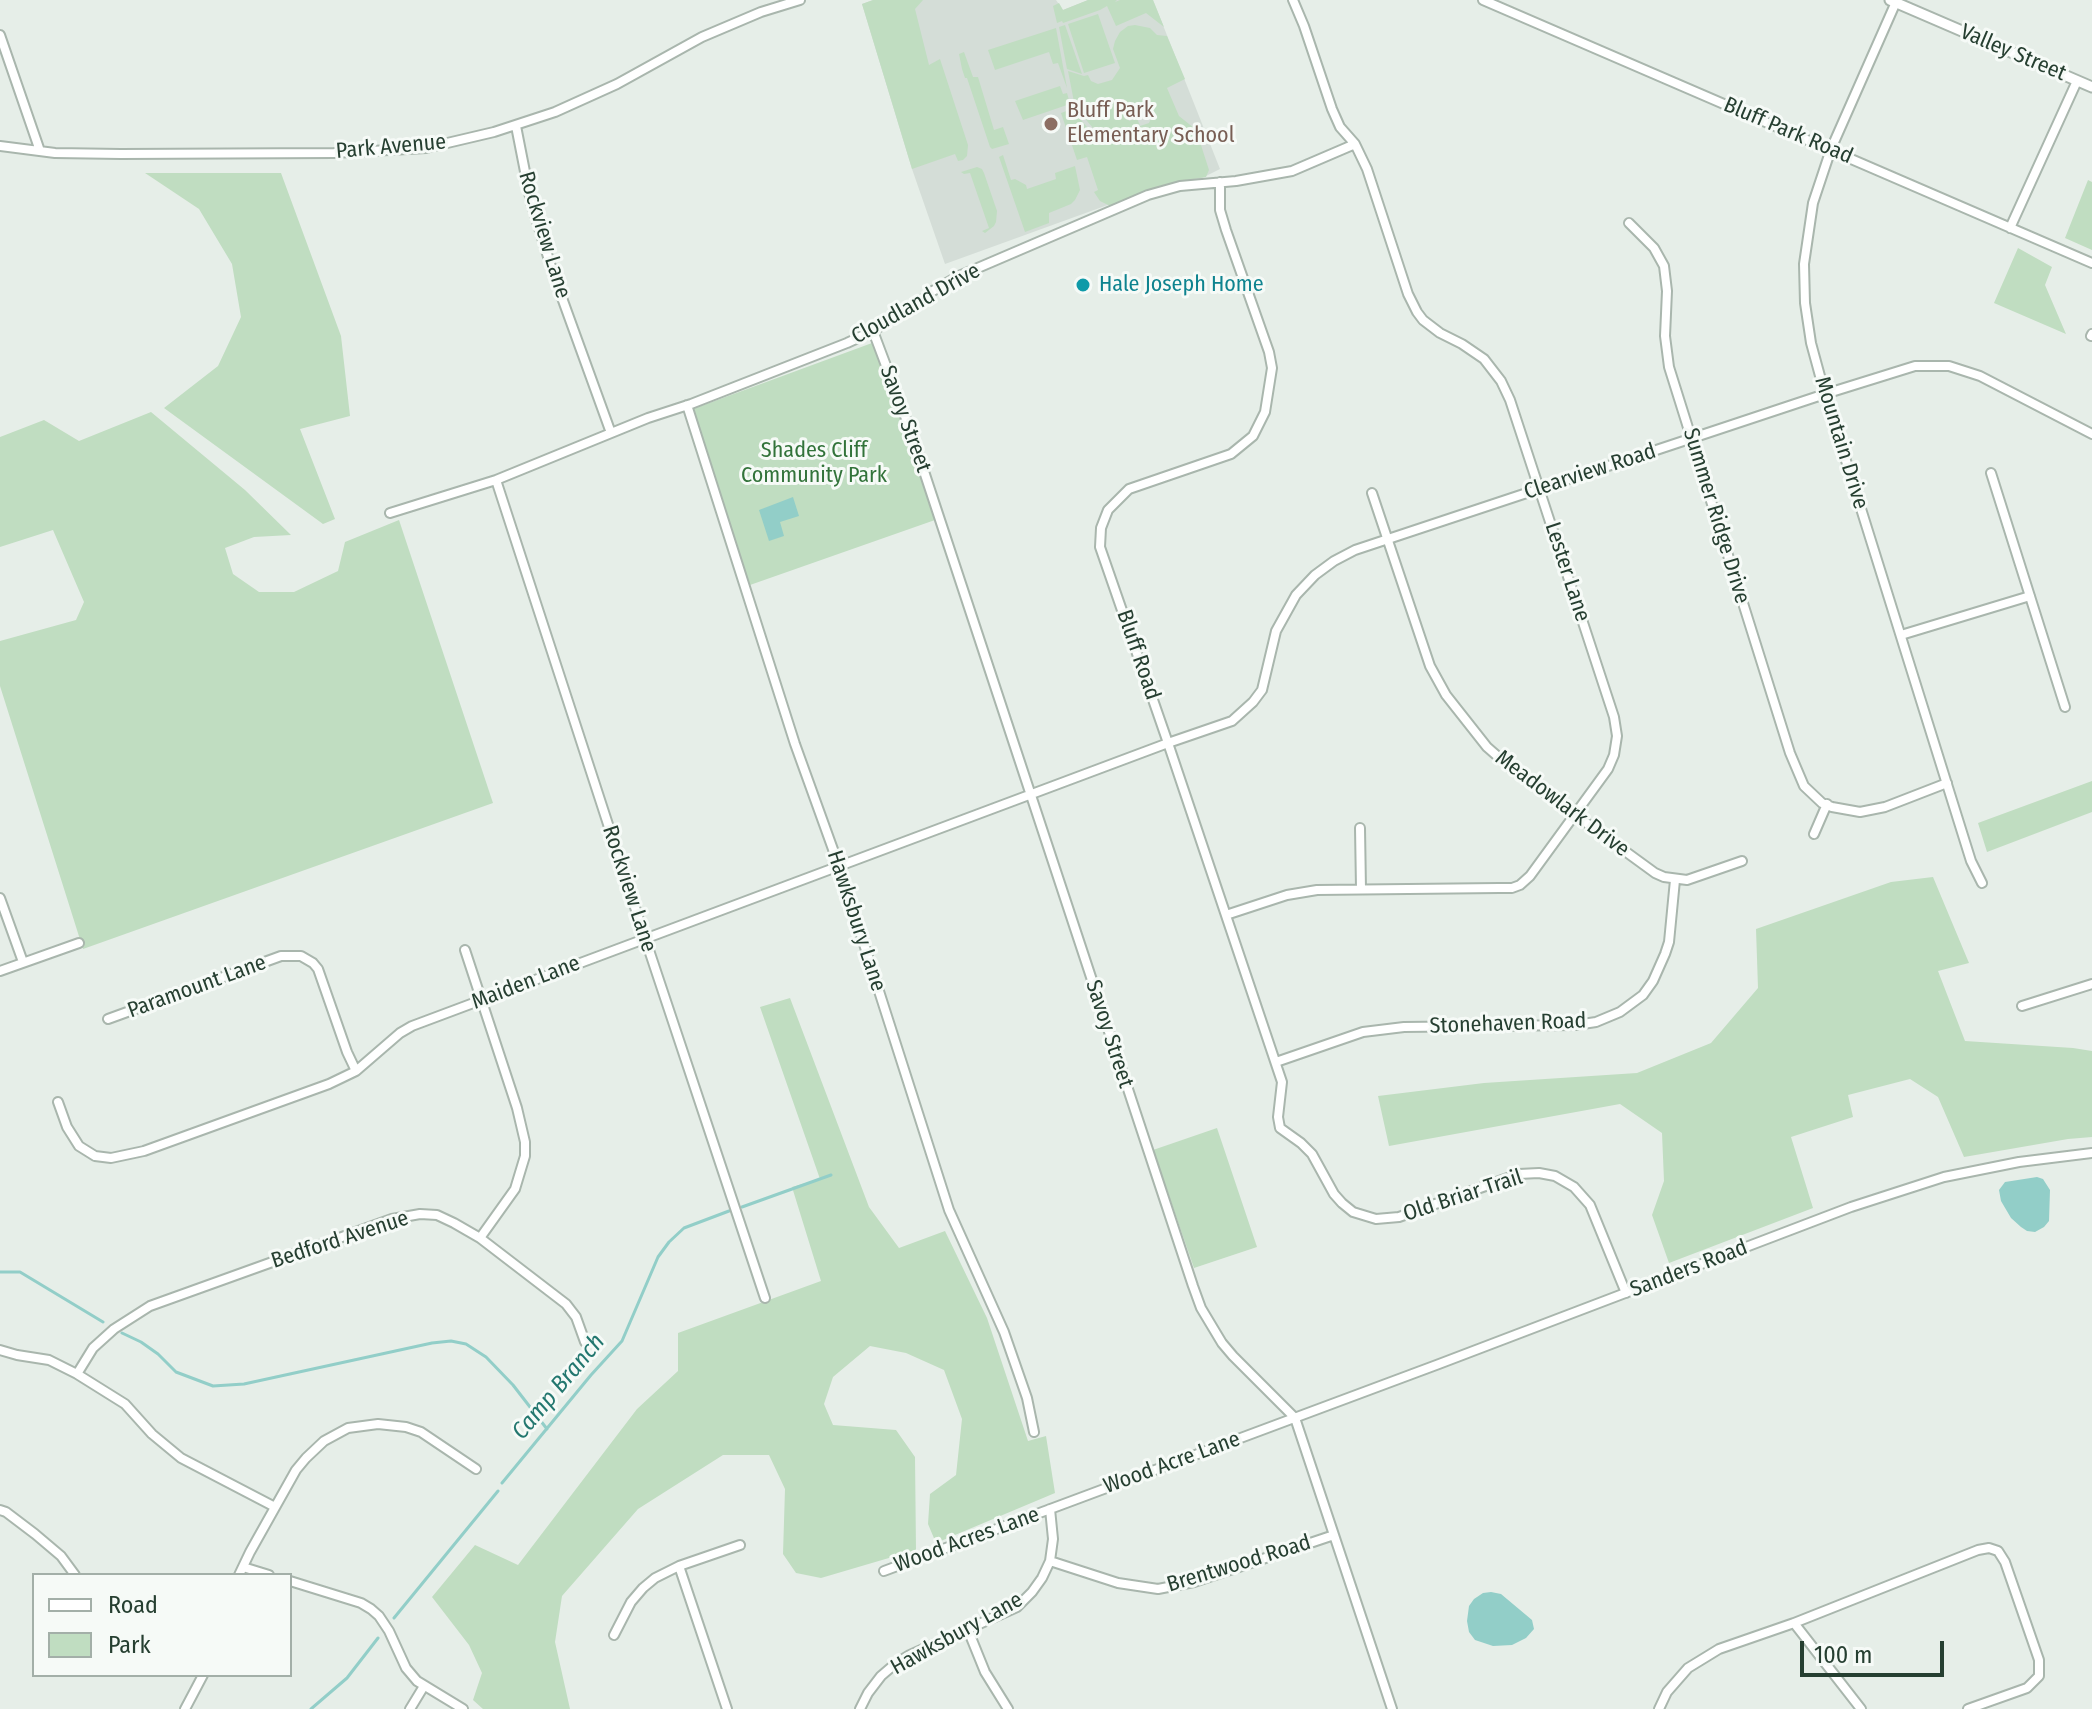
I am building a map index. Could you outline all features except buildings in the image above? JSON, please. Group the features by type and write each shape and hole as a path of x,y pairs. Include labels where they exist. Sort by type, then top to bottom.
{"street":[{"name":"Park Avenue","path":"0,146 40,151 136,154 334,153 412,149 461,141 555,112 606,90 702,37 761,12 800,0"},
{"name":"Lester Lane","path":"1226,915 1317,890 1512,888 1520,885 1530,876 1608,769 1617,736 1614,717 1510,400 1501,381 1484,359 1440,333 1417,312 1408,294 1367,169 1332,109 1293,0"},
{"name":"Bluff Park Road","path":"1483,0 2092,263"},
{"name":"Mountain Drive","path":"1893,1 1831,149 1813,203 1804,264 1807,323 1825,394 1971,861 1982,883"},
{"name":"Valley Street","path":"1893,1 2092,87"},
{"path":"0,35 40,151"},
{"path":"2010,228 2077,81"},
{"name":"Rockview Lane","path":"516,126 531,202 553,273 611,433"},
{"name":"Cloudland Drive","path":"390,513 496,480 847,343 873,331 931,292 972,270 1148,195 1180,186 1292,171 1355,144"},
{"name":"Bluff Road","path":"1220,182 1220,210 1269,352 1272,368 1265,412 1253,436 1231,454 1129,489 1108,510 1101,528 1100,547 1276,1062 1282,1082 1278,1117 1280,1128 1312,1154 1334,1194"},
{"name":"Summer Ridge Drive","path":"1629,223 1654,248 1664,266 1666,349 1692,439 1797,772 1804,786 1827,804"},
{"name":"Savoy Street","path":"873,331 911,432 1201,1308 1233,1356 1295,1418 1392,1709"},
{"name":"Clearview Road","path":"1030,795 1232,721 1262,690 1276,631 1296,595 1334,561 1387,539 1915,366 1949,366 1980,376 2092,434"},
{"name":"Hawksbury Lane","path":"687,405 949,1210 1004,1332 1027,1398 1034,1432"},
{"path":"1991,473 2065,707"},
{"name":"Rockview Lane","path":"496,480 765,1298"},
{"name":"Meadowlark Drive","path":"1372,493 1430,666 1446,695 1487,747 1511,768 1655,873 1675,880"},
{"path":"1901,635 2030,596"},
{"path":"1814,834 1827,804 1851,811 1870,812 1947,783"},
{"name":"Maiden Lane","path":"58,1102 67,1127 79,1146 95,1156 120,1157 144,1151 329,1084 356,1071 412,1026 1030,795"},
{"path":"1360,828 1361,889"},
{"path":"1675,880 1687,880 1742,861"},
{"name":"Stonehaven Road","path":"1276,1062 1363,1032 1384,1029 1576,1025 1607,1018 1643,995 1653,981 1669,942 1675,880"},
{"path":"0,898 23,962"},
{"path":"0,971 79,943"},
{"path":"465,950 520,1117 525,1142 525,1156 515,1189 480,1238"},
{"name":"Paramount Lane","path":"108,1019 281,956 301,956 318,969 356,1071"},
{"path":"2022,1006 2092,984"},
{"name":"Sanders Road","path":"1295,1418 1912,1186 2019,1162 2092,1153"},
{"name":"Old Briar Trail","path":"1334,1194 1353,1212 1376,1219 1399,1217 1519,1174 1555,1176 1574,1187 1590,1205 1626,1293"},
{"name":"Bedford Avenue","path":"77,1374 93,1348 114,1329 150,1306 392,1219 420,1214 437,1215 480,1238 566,1304 576,1317 585,1342"},
{"path":"0,1350 49,1360 77,1374 125,1404 152,1434 181,1458 275,1507"},
{"name":"Wood Acre Lane","path":"1050,1509 1295,1418"},
{"path":"241,1571 296,1470 316,1448 336,1434 361,1425 391,1424 421,1432 476,1469"},
{"name":"Hawksbury Lane","path":"860,1709 881,1676 895,1664 1017,1607 1032,1592 1050,1561 1053,1539 1050,1509"},
{"name":"Wood Acres Lane","path":"884,1571 1050,1509"},
{"path":"0,1510 53,1549 74,1573"},
{"name":"Brentwood Road","path":"1050,1561 1118,1583 1158,1589 1194,1582 1334,1535"},
{"path":"614,1635 624,1614 643,1588 655,1578 679,1566 740,1545"},
{"path":"1659,1709 1667,1692 1688,1668 1719,1649 1989,1548 1998,1551 2005,1562 2039,1660 2039,1676 2027,1688 1968,1709"},
{"path":"679,1566 727,1709"},
{"path":"292,1582 371,1609 389,1631 406,1668 417,1681 463,1709"},
{"path":"1794,1623 1861,1709"},
{"path":"968,1630 985,1672 1008,1709"},
{"path":"185,1709 200,1677"},
{"path":"410,1709 424,1686"}],"shaded area":[{"name":"Bluff Park Elementary School","path":"873,0 1056,0 1063,10 1088,0 1153,0 1220,169 1200,179 1138,194 945,264 912,169 862,4"}],"green space":[{"path":"873,0 923,0 915,9 929,65 940,59 968,145 967,156 963,160 958,161 955,154 912,169 862,4"},
{"path":"1088,0 1153,0 1164,27 1146,13 1116,26 1107,6 1057,23 1053,6 1059,3 1063,10"},
{"path":"1098,14 1115,63 1084,73 1068,24"},
{"path":"1065,25 1082,74 1067,69 1059,27"},
{"path":"1128,26 1150,28 1157,35 1167,36 1185,79 1167,88 1179,116 1194,128 1197,138 1191,141 1193,144 1200,142 1209,170 1206,177 1138,194 1110,206 1100,201 1094,192 1098,190 1087,157 1077,160 1061,113 1072,109 1101,144 1105,142 1075,107 1068,71 1088,75 1091,81 1098,84 1112,80 1120,68 1113,49 1115,41","holes":["1148,100 1146,104 1154,112 1149,123 1140,126 1137,118 1129,121 1125,111"]},
{"path":"1056,28 1067,88 1058,63 1053,64 1049,52 995,70 988,50"},
{"path":"964,52 973,77 978,77 994,130 1003,127 1009,144 990,147 962,69 959,54"},
{"path":"1060,86 1063,94 1067,93 1070,104 1023,120 1015,101"},
{"path":"1003,155 1011,180 1026,185 1027,189 1056,179 1055,173 1075,166 1080,190 1075,200 1049,213 1049,223 1025,232 999,157"},
{"path":"977,167 984,173 997,211 994,226 985,233 982,231 989,228 970,173 961,172"},
{"path":"145,173 281,173 341,336 350,416 300,429 335,519 323,524 164,408 218,366 241,317 232,264 199,209"},
{"path":"2088,180 2092,182 2092,250 2065,238"},
{"path":"2018,248 2052,267 2045,285 2066,334 1994,303"},
{"name":"Shades Cliff Community Park","path":"872,343 935,520 750,585 693,409"},
{"path":"151,412 245,490 291,535 254,537 225,548 233,574 259,592 294,592 338,571 345,542 399,520 493,803 83,949 0,686 0,641 76,620 84,602 53,530 0,547 0,437 44,420 79,441"},
{"path":"2092,781 2092,812 1987,852 1978,823"},
{"path":"1933,877 1969,963 1938,971 1965,1041 2092,1051 2092,1137 1964,1157 1938,1097 1910,1079 1848,1095 1853,1117 1791,1137 1813,1208 1669,1263 1652,1215 1664,1181 1662,1133 1620,1104 1389,1146 1378,1096 1484,1083 1637,1073 1711,1043 1758,988 1756,929 1891,882"},
{"path":"790,998 869,1207 899,1248 945,1231 987,1318 1028,1441 1046,1436 1055,1493 936,1543 928,1524 930,1494 956,1475 962,1419 944,1370 906,1353 870,1346 833,1377 824,1404 833,1425 896,1430 915,1457 916,1550 821,1578 796,1573 783,1554 785,1489 769,1455 723,1455 638,1509 562,1596 555,1642 570,1709 483,1709 473,1700 482,1673 469,1645 432,1597 475,1545 518,1565 637,1409 678,1371 678,1333 821,1281 792,1187 820,1179 760,1007"},
{"path":"1217,1128 1257,1247 1194,1268 1153,1150"}],"water":[{"path":"793,497 799,516 780,522 784,536 769,541 759,510"},
{"path":"2037,1177 2043,1179 2050,1190 2049,1221 2035,1232 2027,1231 2011,1218 2001,1201 1999,1190 2005,1182"},
{"path":"1483,1593 1501,1594 1532,1620 1534,1629 1526,1638 1512,1645 1493,1646 1475,1640 1469,1632 1467,1621 1469,1606"}],"waterway":[{"name":"Camp Branch","path":"742,1207 831,1175"},
{"name":"Camp Branch","path":"502,1483 622,1341 658,1257 669,1242 684,1228 729,1211"},
{"path":"0,1272 20,1272 103,1322"},
{"path":"122,1333 158,1354 176,1372 213,1386 244,1384 432,1343 451,1341 466,1344 486,1357 513,1385 547,1429"},
{"name":"Camp Branch","path":"394,1618 498,1491"},
{"name":"Camp Branch","path":"311,1709 347,1678 378,1638"}],"place":[{"name":"Bluff Park Elementary School","path":"1051,124"},
{"name":"Hale Joseph Home","path":"1083,285"}]}
